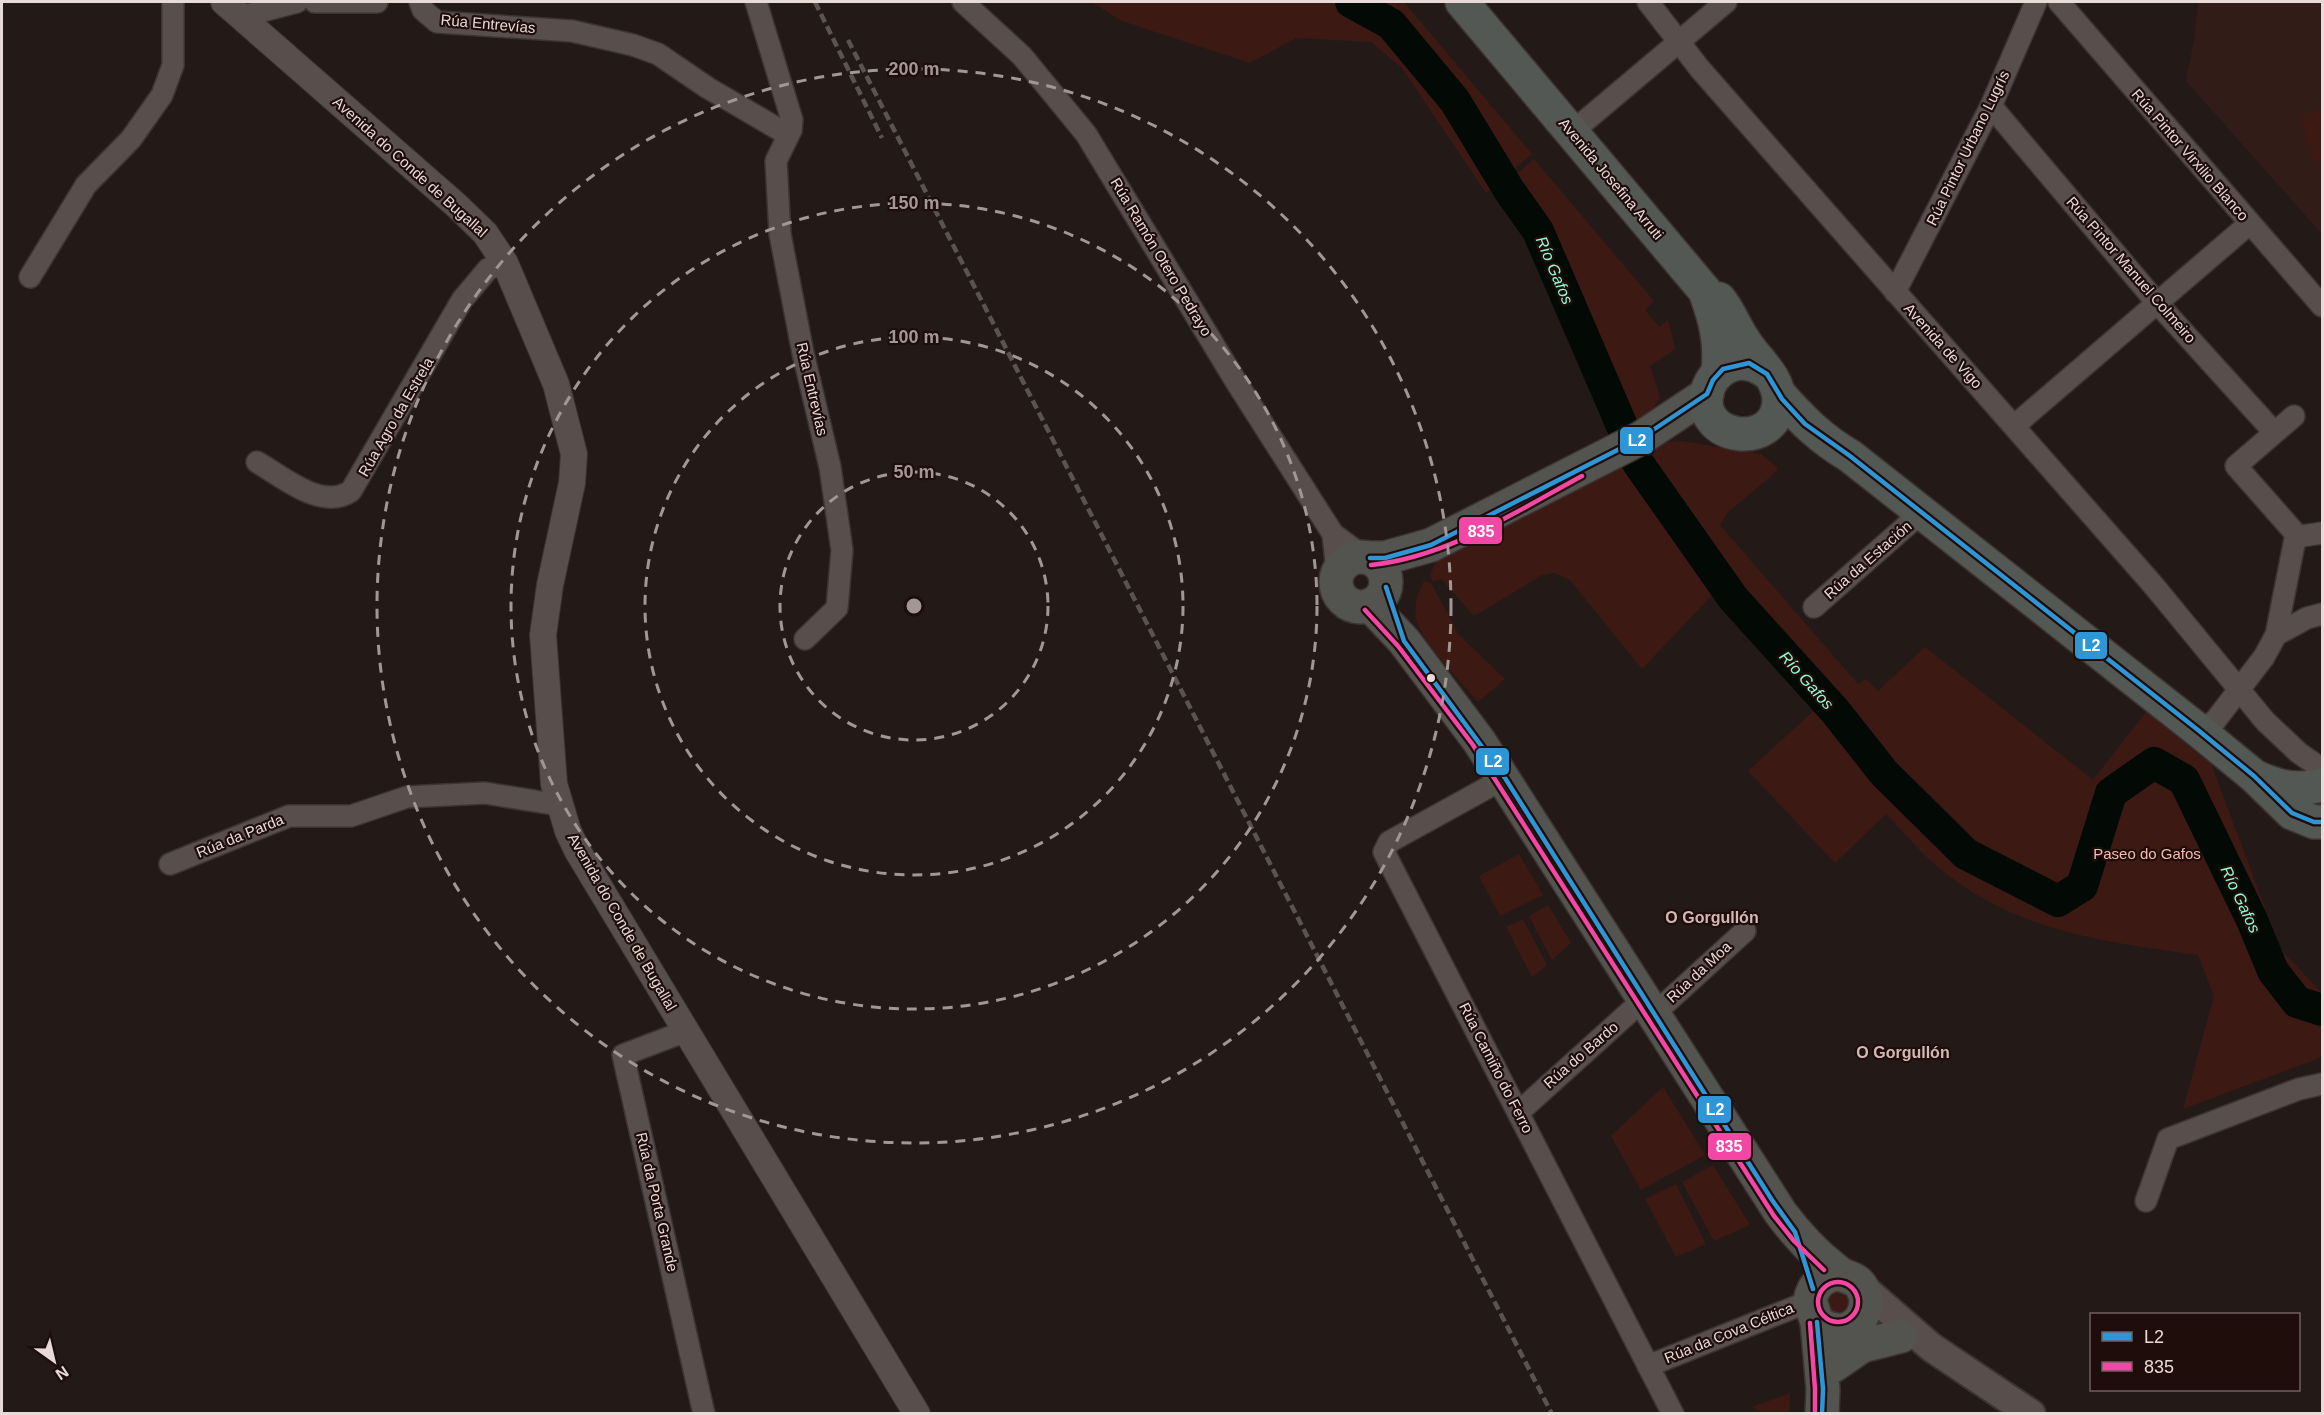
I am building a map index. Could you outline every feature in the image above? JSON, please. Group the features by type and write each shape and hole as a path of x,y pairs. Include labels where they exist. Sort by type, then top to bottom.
{"highway":[{"name":"Avenida Josefina Arruti","path":"1462,2 1705,291 1717,324 1720,348 1712,383"},
{"name":"Rúa da Estación","path":"1705,291 1719,298 1729,310 1745,342 1774,384 1798,417 1825,442 1850,456 2207,730 2254,776"},
{"path":"1738,363 1760,367 1774,384 1778,406 1774,418 1766,428 1739,432 1710,415 1712,383 1738,363"},
{"name":"Rúa da Estación","path":"1739,432 1797,435 1825,442"},
{"path":"2254,776 2284,788 2301,789 2322,785"},
{"path":"2254,776 2292,813 2314,822 2322,822"}],"main road":[{"name":"Rúa da Estación","path":"1369,577 1641,438 1712,383"},
{"name":"Rúa da Estación","path":"1641,438 1687,428 1739,432"},
{"path":"1369,577 1404,641 1505,778 1649,1007 1795,1232 1835,1303 1826,1389"},
{"path":"1835,1303 1916,1341 2031,1413"},
{"path":"1826,1389 1862,1346 1916,1341"}],"street":[{"path":"30,277 86,185 131,139 162,95 173,65 173,2"},
{"path":"235,8 276,8 297,2"},
{"path":"315,2 377,2"},
{"name":"Rúa Entrevías","path":"420,2 423,10 437,22 572,31 633,45 658,54 708,88 780,130 791,130 776,161 780,234 803,353 830,467 842,550 837,608 805,639"},
{"path":"756,2 790,110 791,130"},
{"name":"Rúa Ramón Otero Pedrayo","path":"963,2 1022,56 1086,134 1235,380 1333,534 1369,577"},
{"name":"Avenida de Vigo","path":"1648,2 1700,69 2154,585 2265,721 2300,753 2322,769"},
{"path":"1572,132 1726,2"},
{"name":"Rúa Pintor Urbano Lugrís","path":"1895,292 1991,106 2036,2"},
{"name":"Rúa Pintor Virxilio Blanco","path":"2059,2 2322,306"},
{"name":"Avenida do Conde de Bugallal","path":"235,8 269,43 456,205 485,233 505,263 556,384 574,454 572,483 550,585 543,635 548,727 559,805 577,850 909,1410"},
{"path":"269,43 276,8"},
{"name":"Rúa Pintor Manuel Colmeiro","path":"1991,106 2158,304 2274,432"},
{"path":"2014,426 2249,224"},
{"name":"Rúa Agro da Estrela","path":"257,462 319,497 332,499 351,491 462,300 488,269 505,263"},
{"path":"2294,416 2236,466 2295,537"},
{"name":"Rúa da Estación","path":"1814,607 1922,513"},
{"path":"2295,537 2322,533"},
{"name":"Rúa Ramón Otero Pedrayo","path":"1333,534 1369,577"},
{"path":"2207,730 2264,657 2276,635 2295,537"},
{"path":"2276,635 2307,618 2322,614"},
{"name":"Rúa Camiño do Ferro","path":"1505,778 1389,842 1384,852 1673,1413"},
{"name":"Rúa da Parda","path":"170,864 289,816 351,816 407,797 485,793 559,805"},
{"name":"Rúa da Moa","path":"1649,1007 1745,930"},
{"name":"Rúa do Bardo","path":"1519,1112 1649,1007"},
{"name":"Rúa da Porta Grande","path":"686,1031 623,1055 705,1413"},
{"path":"2146,1201 2168,1139 2299,1089 2322,1084"},
{"name":"Rúa da Cova Céltica","path":"1648,1366 1835,1303"}],"shaded area":[{"path":"2198,2 2322,2 2322,234 2186,81"}],"green space":[{"path":"1091,2 1404,2 1532,154 1486,193 1402,68 1371,42 1296,38 1250,63 1122,21"},
{"path":"2322,109 2322,160 2314,162 2300,115"},
{"path":"1534,159 1654,301 1645,310 1659,327 1668,320 1675,349 1650,366 1660,398 1649,414 1628,424 1548,238 1509,181"},
{"name":"Paseo do Gafos","path":"1682,441 1761,454 1777,467 1777,471 1727,513 1720,525 1858,684 1866,679 1878,691 1925,647 2093,780 2146,712 2211,764 2281,950 2322,993 2322,1057 2183,1109 2214,996 2198,955 2067,932 2006,910 1977,895 1940,869 1886,814 1835,863 1748,771 1821,704 1716,591 1642,669 1570,580 1554,573 1542,575 1474,616 1441,579 1433,582 1430,575 1436,562 1618,469 1652,444"},
{"path":"1424,581 1431,583 1459,635 1505,679 1478,702 1433,649 1419,627 1416,618 1416,603"},
{"path":"1519,854 1543,895 1500,916 1479,876"},
{"path":"1548,905 1571,943 1552,960 1529,916"},
{"path":"1523,919 1547,965 1532,977 1506,927"},
{"path":"1663,1087 1705,1155 1641,1190 1611,1136"},
{"path":"1713,1165 1750,1225 1714,1241 1682,1182"},
{"path":"1676,1184 1706,1244 1676,1257 1645,1199"},
{"path":"1839,1286 1855,1303 1842,1316 1829,1311 1825,1299"},
{"path":"1790,1393 1789,1413 1762,1413 1752,1407"}],"waterway":[{"name":"Río Gafos","path":"1351,2 1391,24 1455,101 1509,190 1538,231 1638,463 1733,598 1835,711 1884,773 1966,854 2058,901 2082,886 2111,793 2154,763 2184,780 2252,920 2273,971 2297,1002 2322,1010"}],"railway":[{"path":"815,2 882,138"},
{"path":"848,40 1552,1414"}],"transit line":[{"name":"L2","path":"1370,558 1385,558 1431,545 1641,438 1707,394 1713,380 1723,369 1749,363 1767,374 1782,399 1805,424 1850,456 2198,730 2254,776 2292,813 2314,822 2322,822"},
{"name":"835","path":"1371,565 1427,553 1454,543 1506,518 1582,476"},
{"name":"L2","path":"1386,587 1404,641 1505,778 1772,1200 1795,1232 1813,1289"},
{"name":"835","path":"1365,610 1398,646 1473,745 1774,1216 1794,1241 1824,1270"},
{"name":"835","path":"1838,1282 1846,1283 1852,1288 1857,1294 1858,1302 1857,1310 1852,1316 1846,1321 1838,1322 1830,1321 1824,1316 1819,1310 1818,1302 1819,1294 1824,1288 1830,1283 1838,1282"},
{"name":"L2","path":"1817,1322 1823,1389 1822,1414"},
{"name":"835","path":"1810,1323 1815,1414"}],"district":[{"name":"O Gorgullón","path":"1712,917"},
{"name":"O Gorgullón","path":"1903,1052"}]}
